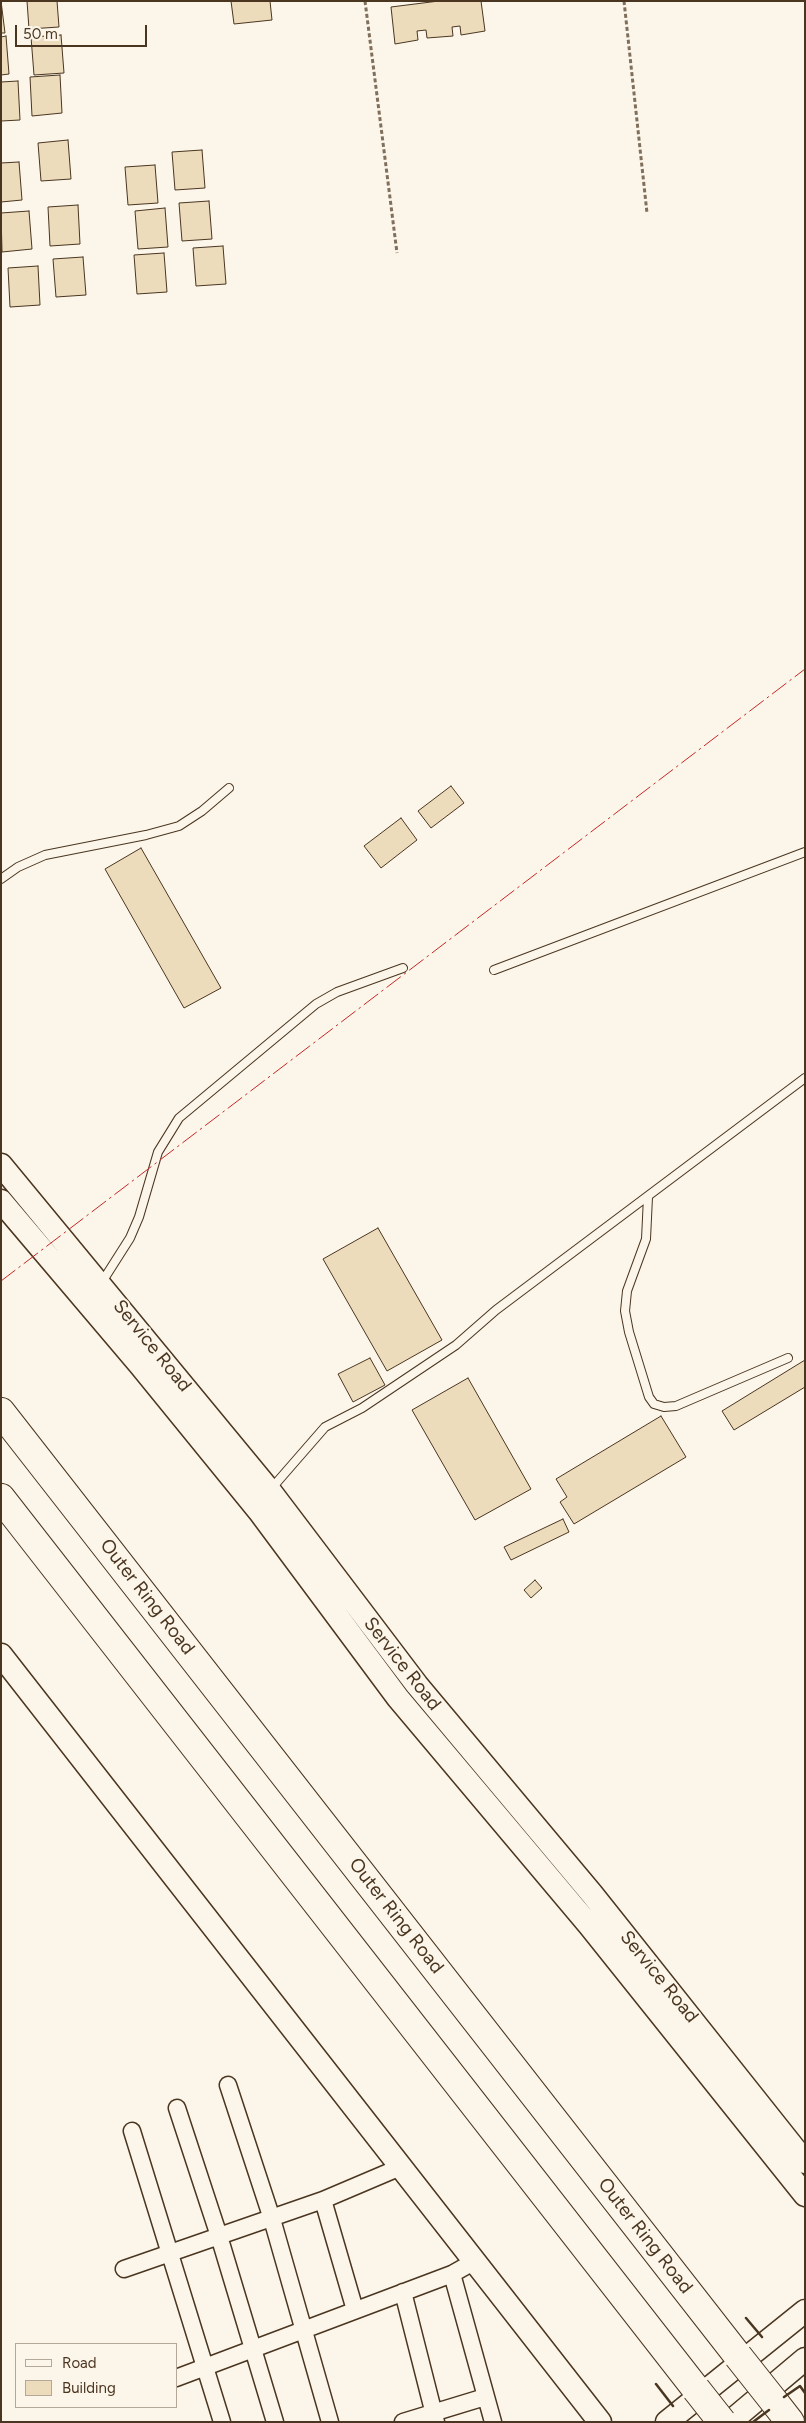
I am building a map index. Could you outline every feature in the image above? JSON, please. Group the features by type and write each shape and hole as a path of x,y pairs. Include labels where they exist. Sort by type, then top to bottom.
{"highway":[{"name":"Outer Ring Road","path":"1,1412 783,2413"},
{"path":"1,1498 722,2422"}],"main road":[{"name":"Service Road","path":"1,1165 270,1491 417,1685 592,1894 805,2162"},
{"path":"1,1201 140,1365 253,1504 398,1698 590,1925 805,2195"},
{"path":"1,1655 167,1869 403,2166 600,2422"},
{"path":"667,2422 805,2311"},
{"path":"730,2422 805,2359"}],"street":[{"path":"228,2085 272,2219 330,2422"},
{"path":"177,2108 219,2236 275,2422"},
{"path":"132,2131 222,2422"},
{"path":"124,2269 272,2219 403,2166"},
{"path":"322,2200 355,2310"},
{"path":"178,2377 452,2274 475,2260"},
{"path":"452,2274 493,2422"},
{"path":"403,2292 434,2417"},
{"path":"403,2422 434,2417 486,2397"}],"lane":[{"path":"1,879 18,867 45,855 146,835 179,826 202,811 229,788"},
{"path":"494,970 805,852"},
{"path":"101,1284 130,1238 139,1217 158,1152 179,1118 316,1004 337,992 403,968"},
{"path":"270,1491 325,1427 362,1408 456,1345 496,1310 805,1078"},
{"path":"648,1197 646,1240 627,1291 625,1311 634,1350 649,1397 654,1404 664,1408 676,1406 788,1358"}],"path":[{"path":"365,1 397,252"},
{"path":"624,1 647,213"}],"building":[{"path":"1,1 5,33 1,33"},
{"path":"27,1 57,1 59,27 29,29"},
{"path":"231,1 270,1 272,20 234,24"},
{"path":"439,1 481,1 485,31 461,35 460,26 452,27 453,36 427,38 426,30 417,31 418,40 395,44 391,7"},
{"path":"61,35 64,73 34,75 31,37"},
{"path":"6,36 9,74 1,75 1,37"},
{"path":"60,75 62,113 32,116 30,77"},
{"path":"18,81 20,120 1,121 1,82"},
{"path":"68,140 71,179 41,181 38,143"},
{"path":"202,150 205,188 175,190 172,152"},
{"path":"19,162 22,200 1,202 1,163"},
{"path":"155,165 158,203 128,205 125,167"},
{"path":"209,201 212,239 182,241 179,203"},
{"path":"78,205 80,244 50,246 48,207"},
{"path":"165,208 168,247 138,249 135,211"},
{"path":"29,211 32,249 2,252 1,213"},
{"path":"223,246 226,284 196,286 193,248"},
{"path":"164,253 167,292 137,294 134,255"},
{"path":"83,257 86,295 56,297 53,259"},
{"path":"38,266 40,305 10,307 8,268"},
{"path":"451,786 464,803 431,828 418,811"},
{"path":"401,818 417,840 381,868 364,846"},
{"path":"141,848 221,988 184,1008 105,869"},
{"path":"378,1228 442,1340 387,1371 323,1259"},
{"path":"370,1358 385,1385 353,1402 338,1374"},
{"path":"805,1360 805,1387 734,1430 722,1411"},
{"path":"468,1378 531,1489 475,1520 412,1410"},
{"path":"661,1416 686,1457 574,1524 560,1502 567,1497 556,1479"},
{"path":"563,1519 569,1532 511,1560 504,1547"},
{"path":"535,1580 542,1588 531,1598 524,1590"}],"wall":[{"path":"746,2318 762,2337"},
{"path":"656,2384 673,2406"},
{"path":"784,2397 800,2386 805,2393"},
{"path":"753,2422 769,2410"}],"power":[{"path":"1,1281 805,669"}]}
